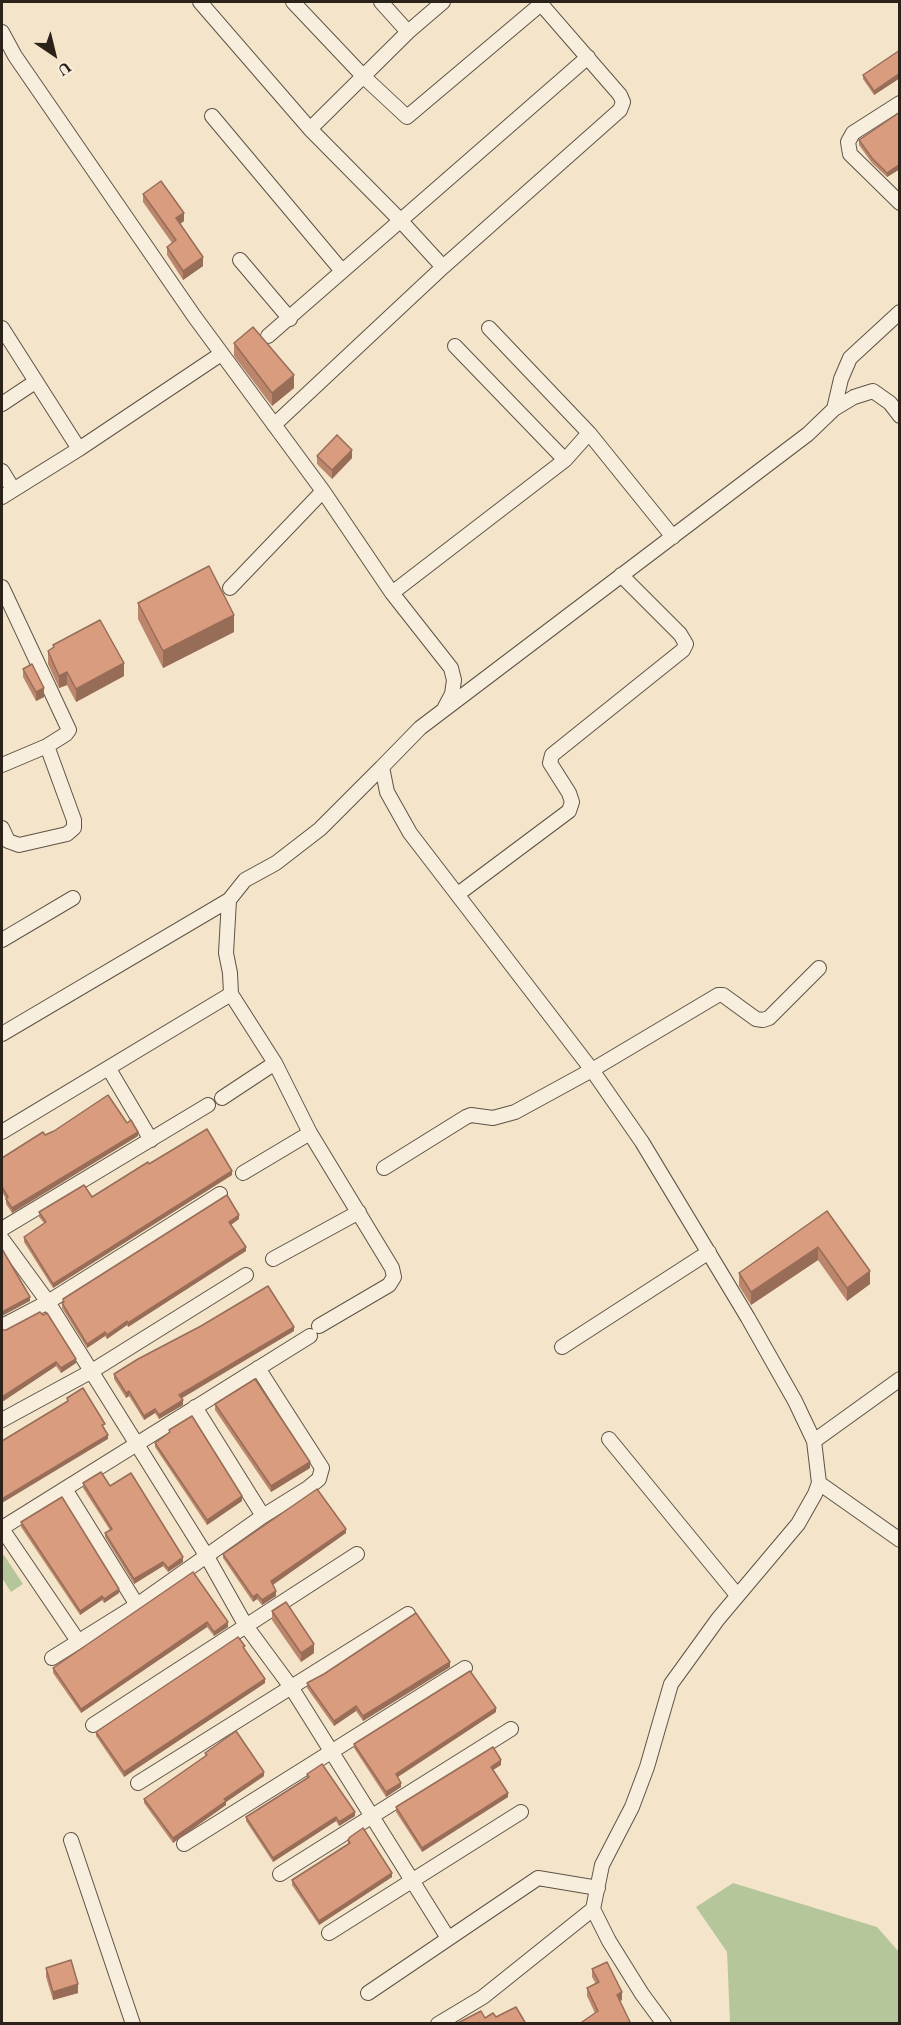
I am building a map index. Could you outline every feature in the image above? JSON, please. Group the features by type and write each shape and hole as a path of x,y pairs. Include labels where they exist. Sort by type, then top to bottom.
{"street":[{"path":"200,2 310,129 400,219 443,267"},
{"path":"274,425 443,267 620,110 622,102 620,95 542,3 411,116 407,117 364,77 293,2"},
{"path":"381,2 408,32"},
{"path":"310,129 408,32 444,2"},
{"path":"2,32 15,56 221,354 323,491 392,593 451,669 454,680 452,694 442,712"},
{"path":"268,336 588,57"},
{"path":"897,198 850,154 848,142 853,133 900,103"},
{"path":"212,116 342,271"},
{"path":"240,260 290,319"},
{"path":"834,409 841,379 850,358 900,312"},
{"path":"2,328 79,449"},
{"path":"489,328 588,434 673,537"},
{"path":"455,346 565,460"},
{"path":"2,471 7,493 79,449 221,354"},
{"path":"2,404 35,382"},
{"path":"2,1034 229,900 245,880 276,862 320,829 420,728 808,434 834,409 854,397 873,391 890,403 900,416"},
{"path":"392,593 565,460 588,434"},
{"path":"230,588 323,491"},
{"path":"458,894 569,811 572,802 569,793 549,763 552,755 683,650 686,644 680,634 621,574"},
{"path":"2,587 69,730 47,746 2,765"},
{"path":"2,828 8,841 19,844 67,834 74,828 74,820 47,746"},
{"path":"382,766 387,792 406,826 592,1070 642,1142 772,1359 814,1441 819,1482 798,1524 737,1595 671,1684 646,1767 628,1816 602,1865 593,1909 483,1996 438,2024"},
{"path":"2,940 73,898"},
{"path":"78,1641 2,1528 389,1286 394,1277 392,1268 310,1133 275,1063 231,994 226,953 229,900"},
{"path":"384,1168 466,1117 471,1115 493,1118 515,1112 592,1070 718,995 723,995 756,1019 769,1018 819,968"},
{"path":"2,1132 231,994"},
{"path":"222,1098 275,1063"},
{"path":"109,1069 151,1140"},
{"path":"2,1229 208,1106"},
{"path":"243,1173 310,1133"},
{"path":"2,1326 48,1302 220,1194"},
{"path":"273,1259 359,1212"},
{"path":"2,1239 48,1302 206,1556 246,1626 291,1686 448,1938"},
{"path":"562,1347 709,1252"},
{"path":"2,1420 92,1371 246,1275"},
{"path":"52,1658 137,1605 319,1479 322,1468 258,1368"},
{"path":"814,1441 900,1379"},
{"path":"195,1407 263,1516"},
{"path":"609,1439 737,1595"},
{"path":"819,1482 900,1540"},
{"path":"65,1489 137,1605"},
{"path":"93,1725 357,1554"},
{"path":"138,1783 408,1614"},
{"path":"184,1844 465,1668"},
{"path":"280,1874 511,1729"},
{"path":"329,1933 521,1812"},
{"path":"71,1840 133,2024"},
{"path":"368,1993 538,1878 598,1888"},
{"path":"593,1909 609,1941 664,2024"}],"green space":[{"path":"4,1555 23,1584 11,1592 2,1578 2,1556"},
{"path":"733,1883 877,1927 899,1952 899,2023 730,2023 727,1952 696,1907"}],"building":[{"path":"900,50 900,73 874,91 863,75"},
{"path":"900,112 900,164 887,173 859,140"},
{"path":"161,181 184,213 176,218 203,257 183,271 167,247 176,240 143,194"},
{"path":"253,327 294,375 272,393 234,343"},
{"path":"337,435 352,450 332,470 317,456"},
{"path":"209,566 234,615 163,651 138,603"},
{"path":"100,620 124,663 76,689 67,672 59,676 48,651 54,647 53,645"},
{"path":"32,664 44,688 36,692 23,669"},
{"path":"108,1095 127,1123 131,1120 138,1132 12,1208 2,1187 2,1158 43,1132 45,1135 54,1131"},
{"path":"207,1129 232,1171 53,1284 24,1237 46,1222 39,1212 84,1185 92,1197"},
{"path":"227,1195 239,1215 229,1222 246,1247 128,1323 127,1321 107,1335 105,1332 87,1344 62,1303 63,1299"},
{"path":"827,1211 870,1271 847,1288 818,1247 751,1292 739,1273"},
{"path":"2,1249 30,1297 2,1312"},
{"path":"268,1286 294,1327 179,1395 183,1400 159,1415 155,1409 144,1416 129,1391 126,1393 114,1374"},
{"path":"40,1312 43,1315 47,1313 76,1359 61,1368 56,1362 2,1397 2,1330"},
{"path":"255,1379 310,1462 271,1486 215,1404"},
{"path":"83,1388 105,1424 102,1425 108,1435 2,1499 2,1441 68,1401 67,1398"},
{"path":"192,1416 242,1496 207,1520 155,1443 170,1432 169,1430"},
{"path":"101,1472 110,1486 131,1473 183,1557 168,1568 163,1562 134,1579 105,1533 112,1529 83,1483"},
{"path":"317,1489 346,1529 271,1581 276,1591 262,1600 257,1594 253,1597 223,1554"},
{"path":"62,1497 119,1589 104,1599 102,1596 80,1611 21,1522"},
{"path":"193,1572 228,1622 214,1632 207,1622 81,1709 53,1668"},
{"path":"286,1602 314,1644 301,1653 272,1611"},
{"path":"416,1613 450,1662 363,1716 356,1706 334,1721 307,1683"},
{"path":"238,1637 265,1679 124,1772 96,1732"},
{"path":"470,1671 496,1708 396,1774 401,1783 386,1792 354,1744"},
{"path":"236,1731 264,1772 173,1838 144,1799 207,1755 205,1753"},
{"path":"493,1747 501,1760 491,1767 508,1793 422,1848 396,1807"},
{"path":"322,1764 355,1812 339,1822 336,1817 273,1858 246,1817 309,1777 307,1774"},
{"path":"363,1828 392,1873 319,1921 292,1880 350,1843 348,1840 350,1837"},
{"path":"71,1960 78,1984 53,1992 46,1968"},
{"path":"607,1962 622,1992 617,1995 631,2024 579,2024 598,2011 587,1988 599,1982 592,1969"},
{"path":"516,2007 526,2024 456,2024 481,2011 485,2018 493,2013 496,2017"}]}
